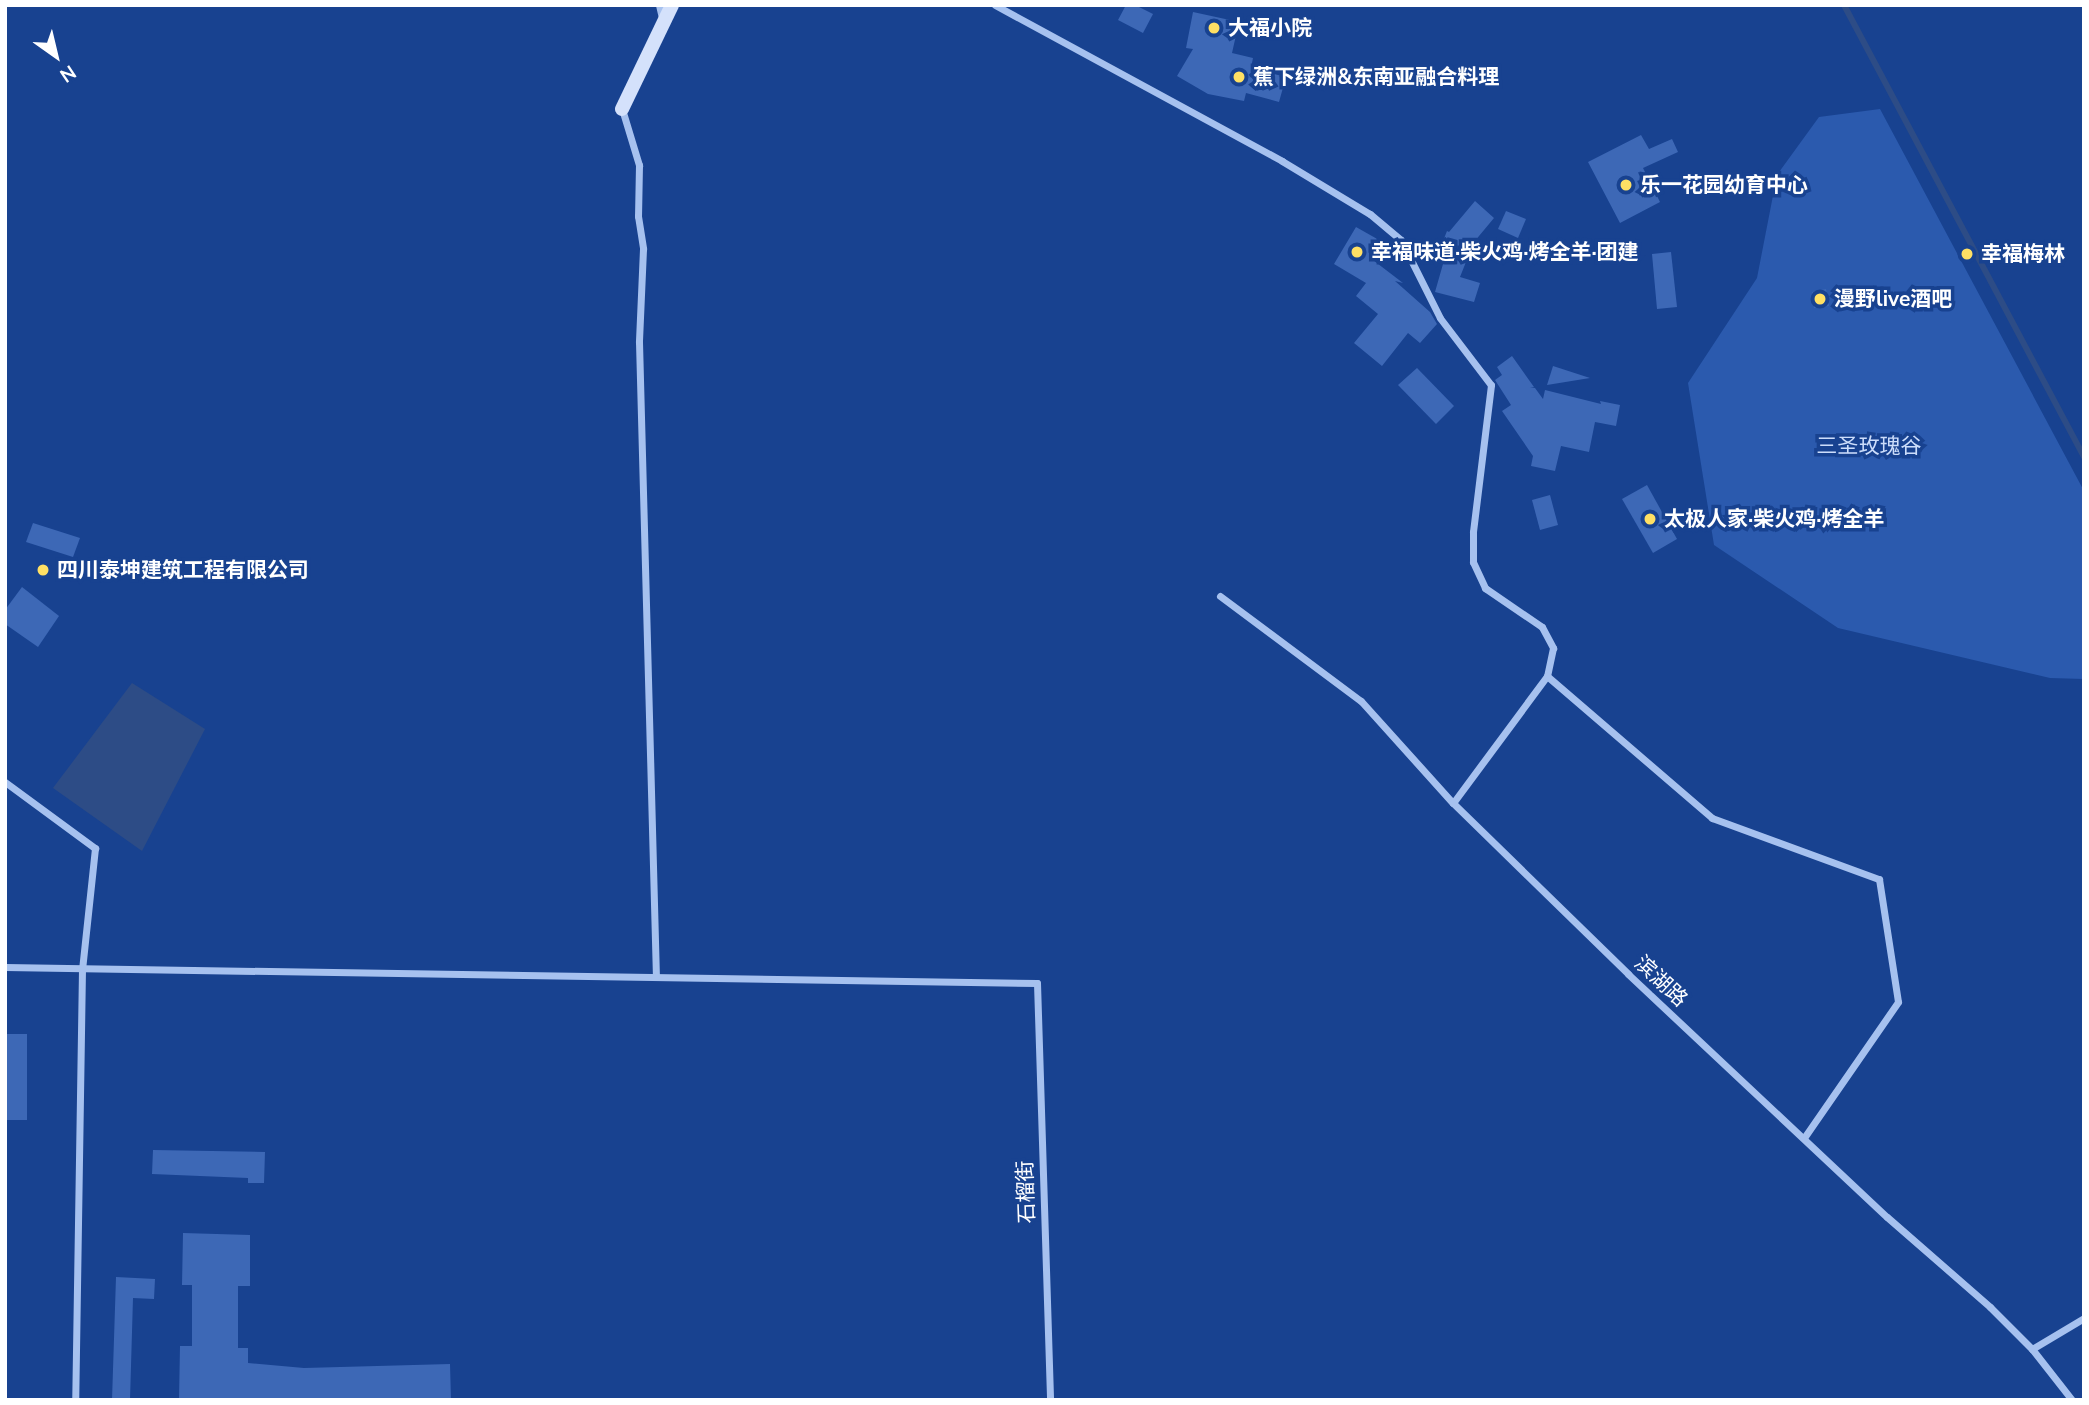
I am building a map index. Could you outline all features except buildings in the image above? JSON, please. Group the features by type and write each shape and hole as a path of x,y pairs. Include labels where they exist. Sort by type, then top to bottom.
{"street":[{"path":"659,5 663,22"},
{"path":"5,967 656,977 639,342 643,249 638,216 639,165 622,109 672,5"},
{"path":"995,5 1282,161 1370,214 1401,240 1440,318 1491,385 1473,533 1473,562 1485,588 1542,626 1553,648 1547,676 1453,803"},
{"name":"滨湖路","path":"1220,596 1361,701 1453,803 1628,974 2032,1349 2071,1400"},
{"path":"1547,676 1712,818 1879,879 1898,1002 1804,1138"},
{"path":"5,782 95,848 82,969 75,1400"},
{"name":"石榴街","path":"656,977 1037,983 1050,1400"},
{"path":"2032,1349 2084,1318"}],"green space":[{"name":"三圣玫瑰谷","path":"1880,109 2084,491 2084,679 2050,678 1838,628 1714,545 1688,383 1757,278 1777,175 1819,117"}],"shaded area":[{"path":"132,683 205,729 142,851 53,788"}],"waterway":[{"path":"1844,5 2084,457"}],"place":[{"name":"大福小院","path":"1214,28"},
{"name":"蕉下绿洲&东南亚融合料理","path":"1239,77"},
{"name":"乐一花园幼育中心","path":"1626,185"},
{"name":"幸福味道·柴火鸡·烤全羊·团建","path":"1357,252"},
{"name":"幸福梅林","path":"1967,254"},
{"name":"漫野live酒吧","path":"1820,299"},
{"name":"太极人家·柴火鸡·烤全羊","path":"1650,519"},
{"name":"四川泰坤建筑工程有限公司","path":"43,570"}]}
